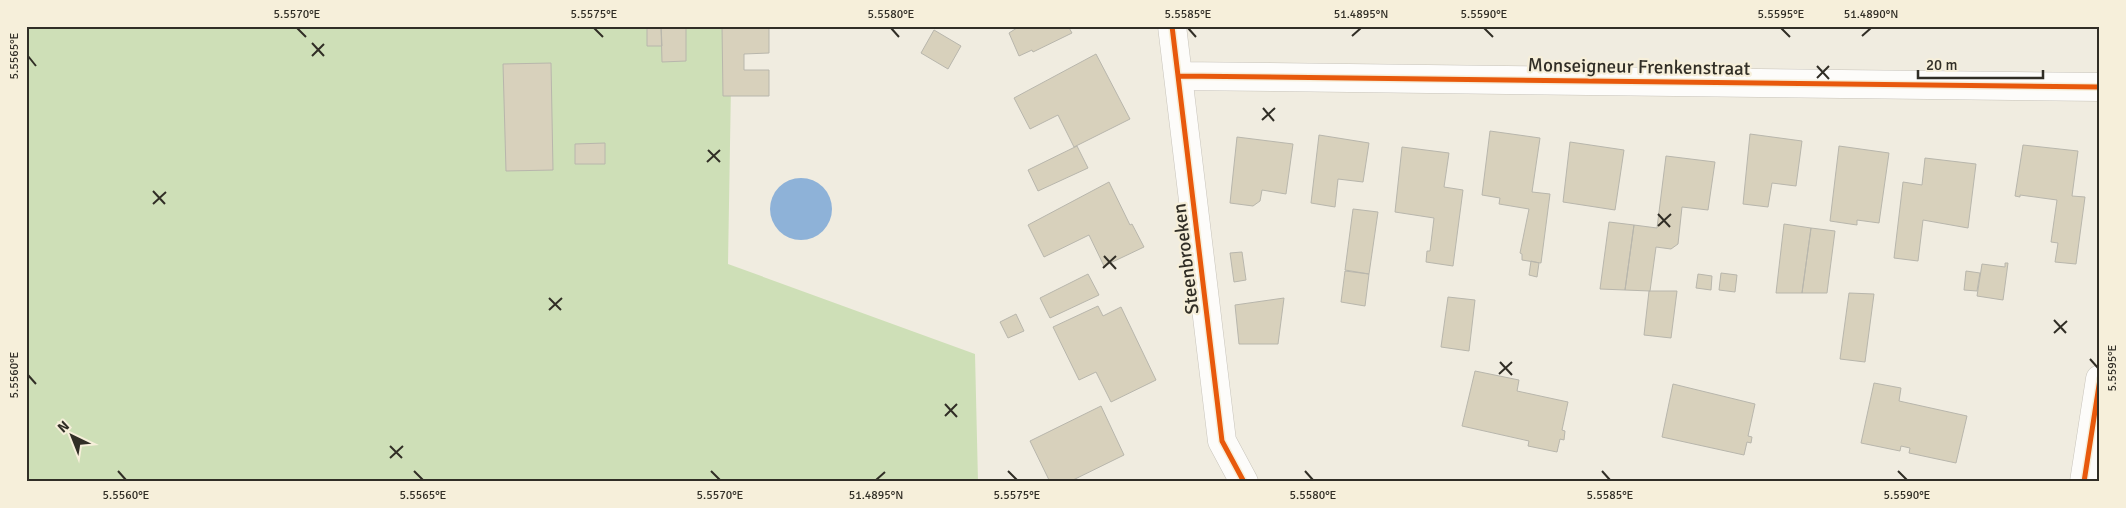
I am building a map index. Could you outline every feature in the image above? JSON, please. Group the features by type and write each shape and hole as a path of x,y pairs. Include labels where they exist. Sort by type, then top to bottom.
{"street":[{"name":"Steenbroeken","path":"1172,26 1222,441 1244,482"},
{"name":"Monseigneur Frenkenstraat","path":"1178,76 2100,87"},
{"path":"2084,482 2100,379"}],"green space":[{"path":"26,26 732,26 728,264 975,354 978,482 26,482"}],"water":[{"path":"795,178 807,178 823,187 830,197 832,209 830,221 823,231 807,240 795,240 784,235 775,226 770,215 770,203 775,192 784,183"}],"building":[{"path":"647,26 661,26 662,46 647,46"},
{"path":"661,26 686,26 686,61 662,62"},
{"path":"722,26 769,26 769,53 744,54 744,70 769,70 769,96 723,96"},
{"path":"1020,26 1068,26 1072,33 1033,52 1032,50 1019,56 1009,33"},
{"path":"934,30 961,46 948,69 921,53"},
{"path":"1096,54 1130,119 1074,147 1058,115 1030,129 1014,98"},
{"path":"551,63 553,170 506,171 503,64"},
{"path":"1490,131 1540,138 1532,192 1550,194 1541,263 1522,260 1522,254 1520,253 1529,209 1499,204 1500,198 1482,195"},
{"path":"1750,134 1802,141 1796,186 1772,183 1768,207 1743,204"},
{"path":"1319,135 1369,143 1363,182 1338,179 1335,207 1311,203"},
{"path":"1237,137 1293,144 1286,194 1262,190 1260,201 1253,206 1230,203"},
{"path":"1570,142 1624,150 1615,210 1563,202"},
{"path":"605,143 605,164 575,164 575,144"},
{"path":"2023,145 2078,151 2072,196 2085,197 2076,264 2055,262 2058,243 2051,242 2057,200 2015,196"},
{"path":"1077,146 1088,168 1038,191 1028,170"},
{"path":"1839,146 1889,153 1879,223 1857,220 1857,225 1830,221"},
{"path":"1402,147 1449,153 1444,187 1463,190 1453,266 1426,262 1427,251 1430,251 1434,218 1395,212"},
{"path":"1666,156 1715,162 1708,210 1682,207 1678,244 1671,249 1656,247 1650,291 1625,290 1634,225 1657,228"},
{"path":"1925,158 1976,164 1968,228 1923,220 1918,261 1894,258 1903,182 1922,185"},
{"path":"1109,182 1130,225 1132,224 1144,247 1104,266 1089,235 1044,257 1028,225"},
{"path":"1353,209 1378,212 1369,274 1345,270"},
{"path":"1609,222 1634,225 1625,290 1600,289"},
{"path":"1784,224 1811,228 1802,293 1776,293"},
{"path":"1811,228 1835,231 1827,293 1802,293"},
{"path":"1242,252 1246,280 1234,282 1230,253"},
{"path":"1531,261 1539,263 1537,277 1529,275"},
{"path":"2005,263 2008,263 2003,300 1977,296 1982,264 2005,267"},
{"path":"1345,271 1369,274 1365,306 1341,302"},
{"path":"1966,271 1980,273 1977,291 1964,290"},
{"path":"1721,273 1737,275 1735,292 1719,290"},
{"path":"1088,274 1099,295 1050,318 1040,298"},
{"path":"1698,274 1712,276 1711,290 1696,288"},
{"path":"1649,291 1677,291 1671,338 1644,335"},
{"path":"1849,293 1874,294 1865,362 1840,359"},
{"path":"1448,297 1475,300 1469,351 1441,347"},
{"path":"1284,298 1278,344 1239,344 1235,305"},
{"path":"1098,306 1103,316 1121,307 1156,380 1111,402 1096,372 1079,380 1053,327"},
{"path":"1016,314 1024,331 1008,338 1000,322"},
{"path":"1475,371 1519,380 1517,391 1568,402 1562,430 1565,431 1564,440 1560,439 1557,452 1528,446 1529,441 1462,426"},
{"path":"1874,383 1901,388 1899,401 1967,416 1956,463 1909,453 1910,448 1901,446 1900,451 1861,443"},
{"path":"1673,384 1755,404 1748,436 1752,437 1751,443 1747,442 1744,455 1662,437"},
{"path":"1101,406 1124,455 1069,482 1050,482 1030,441"}],"cycle path":[{"path":"1172,26 1222,441 1244,482"},
{"path":"1178,76 2100,87"},
{"path":"2084,482 2100,379"}]}
